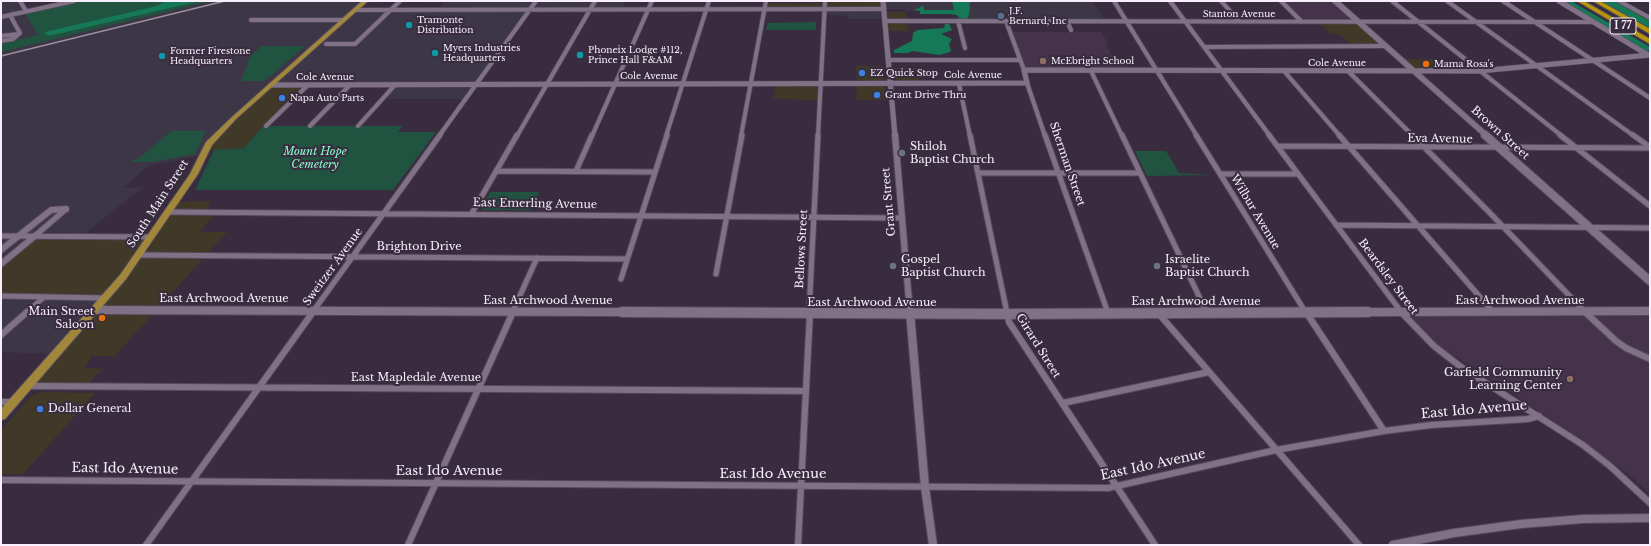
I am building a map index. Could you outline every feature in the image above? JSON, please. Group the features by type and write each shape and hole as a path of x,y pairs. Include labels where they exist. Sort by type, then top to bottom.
{"highway":[{"name":"I 77","path":"1580,1 1650,42"},
{"name":"I 77","path":"1596,1 1650,32"}],"main road":[{"name":"South Main Street","path":"1,416 105,298 140,255 194,174 208,144 365,1"},
{"name":"Brown Street","path":"1335,1 1650,281"},
{"name":"East Archwood Avenue","path":"94,310 809,314 1650,311"}],"street":[{"path":"20,1 26,11"},
{"path":"1,18 74,1"},
{"path":"317,44 355,44 400,1"},
{"name":"Sweitzer Avenue","path":"146,545 536,1"},
{"path":"472,213 595,1"},
{"path":"576,171 652,1"},
{"path":"621,279 684,84 709,1"},
{"path":"716,274 766,1"},
{"name":"Bellows Street","path":"798,545 813,217 825,1"},
{"name":"Grant Street","path":"883,1 909,314 925,487 933,545"},
{"name":"Wilbur Avenue","path":"1114,1 1306,313 1384,430"},
{"name":"Beardsley Street","path":"1170,1 1401,312 1417,330 1449,358 1583,445 1610,466 1650,503"},
{"path":"1221,1 1239,22"},
{"path":"1281,1 1302,22"},
{"path":"1392,1 1650,206"},
{"path":"1447,1 1650,148"},
{"path":"1503,1 1650,98"},
{"path":"1559,1 1649,55"},
{"path":"1619,1 1650,18"},
{"path":"354,10 884,9"},
{"path":"13,14 11,17 19,31 19,34"},
{"path":"251,20 343,20"},
{"name":"Stanton Avenue","path":"885,21 1594,22"},
{"path":"958,21 965,48"},
{"name":"Sherman Street","path":"1006,21 1108,314"},
{"path":"1067,21 1071,30"},
{"path":"1,36 19,34"},
{"path":"1,41 13,39 19,34"},
{"path":"1204,47 1386,46"},
{"name":"Cole Avenue","path":"1024,70 1479,71 1649,55"},
{"path":"888,60 1019,60"},
{"path":"1091,70 1207,313"},
{"path":"1284,71 1493,312"},
{"path":"1348,71 1585,312 1616,341 1626,348 1650,359"},
{"name":"Cole Avenue","path":"271,85 1028,83"},
{"name":"Girard Street","path":"959,84 1009,322 1155,545"},
{"path":"266,126 308,85"},
{"path":"310,126 350,85"},
{"path":"358,126 395,85"},
{"name":"Eva Avenue","path":"1278,146 1424,148 1650,148"},
{"path":"497,171 655,172"},
{"path":"978,173 1140,174"},
{"path":"1220,174 1298,174"},
{"path":"1,250 51,210 66,210"},
{"path":"1,264 66,210"},
{"name":"East Emerling Avenue","path":"169,212 472,213 901,218"},
{"path":"1336,225 1650,228"},
{"path":"1,236 36,235 152,237"},
{"name":"Brighton Drive","path":"140,255 627,259"},
{"path":"408,545 479,389 536,258"},
{"path":"1,296 105,298"},
{"path":"1,335 44,297"},
{"path":"1158,313 1359,545"},
{"path":"1063,403 1209,372"},
{"name":"East Mapledale Avenue","path":"28,386 805,391"},
{"path":"1,402 14,402"},
{"name":"East Ido Avenue","path":"1,480 1097,489 1117,486 1276,450 1384,430 1431,425 1528,419 1538,416"},
{"path":"1394,545 1454,533 1521,524 1583,519 1650,518"}],"shaded area":[{"path":"1,1 15,1 24,11 39,34 206,1 365,1 355,10 438,10 445,1 626,1 622,9 530,10 466,99 382,99 395,85 271,85 234,118 203,155 149,165 124,188 143,187 89,230 85,235 36,235 1,264"},
{"path":"825,1 883,1 884,9 765,9 766,3 824,3"},
{"path":"883,1 1093,1 1105,21 961,21 957,15 920,14 920,11 906,11 905,9 884,9 885,19 848,19 848,16 824,15 825,9 883,9"},
{"path":"1281,1 1335,1 1358,22 1302,22"},
{"path":"884,12 906,12 909,31 885,31"},
{"path":"1319,22 1358,22 1386,46 1354,46 1339,34 1331,34"},
{"path":"1010,32 1101,32 1109,44 1106,45 1113,57 1126,61 1133,70 1024,70"},
{"path":"1399,59 1434,59 1448,71 1414,71"},
{"path":"856,66 882,66 883,80 857,80"},
{"path":"889,68 917,68 919,83 890,83"},
{"path":"821,83 819,100 773,99 776,84"},
{"path":"271,85 305,85 263,126 244,148 205,151 209,144"},
{"path":"856,86 884,86 886,100 857,100"},
{"path":"212,201 203,212 217,212 199,232 227,232 115,356 92,356 84,368 102,369 86,386 28,386 94,310 1,296 1,264 36,235 152,237 175,202"},
{"path":"1,296 105,298 56,354 1,352"},
{"name":"Garfield Community Learning Center","path":"1650,316 1650,494 1626,472 1543,414 1437,344 1411,317"},
{"path":"41,392 95,393 23,474 1,474 1,430 31,396"}],"green space":[{"path":"78,1 211,1 1,52 1,44 38,35 25,13"},
{"path":"165,1 200,1 53,35 46,35 45,32 157,6"},
{"path":"952,1 984,1 971,2 969,4 970,8 968,19 965,20 960,19 957,15 920,14 920,11 914,10 923,6 924,10 954,10"},
{"path":"1561,1 1571,1 1650,47 1650,51 1645,51"},
{"path":"1599,1 1614,1 1650,21 1650,30"},
{"path":"816,22 816,30 766,30 768,23"},
{"path":"945,24 949,24 952,30 941,34 952,39 949,44 951,51 939,55 913,51 907,53 894,53 894,50 912,41 913,33 917,30 944,28"},
{"path":"262,46 305,46 267,79 262,81 241,81 251,55"},
{"name":"Mount Hope Cemetery","path":"263,126 402,126 398,132 436,132 393,190 195,190 214,150 244,148"},
{"path":"171,131 206,131 195,154 153,162 132,162 133,160 138,159"},
{"path":"1135,151 1166,151 1179,173 1213,175 1147,176"},
{"path":"490,192 539,192 531,210 481,210"}],"railway":[{"path":"1,56 225,1"}],"place":[{"name":"J.F. Bernard, Inc","path":"1001,16"},
{"name":"Tramonte Distribution","path":"409,25"},
{"name":"Myers Industries Headquarters","path":"435,53"},
{"name":"Phoneix Lodge #112, Prince Hall F&AM","path":"580,55"},
{"name":"Former Firestone Headquarters","path":"162,56"},
{"name":"McEbright School","path":"1043,61"},
{"name":"Mama Rosa's","path":"1426,64"},
{"name":"EZ Quick Stop","path":"862,73"},
{"name":"Grant Drive Thru","path":"877,95"},
{"name":"Napa Auto Parts","path":"282,98"},
{"name":"Shiloh Baptist Church","path":"902,153"},
{"name":"Gospel Baptist Church","path":"893,266"},
{"name":"Israelite Baptist Church","path":"1157,266"},
{"name":"Main Street Saloon","path":"102,318"},
{"name":"Garfield Community Learning Center","path":"1570,379"},
{"name":"Dollar General","path":"40,409"}]}
